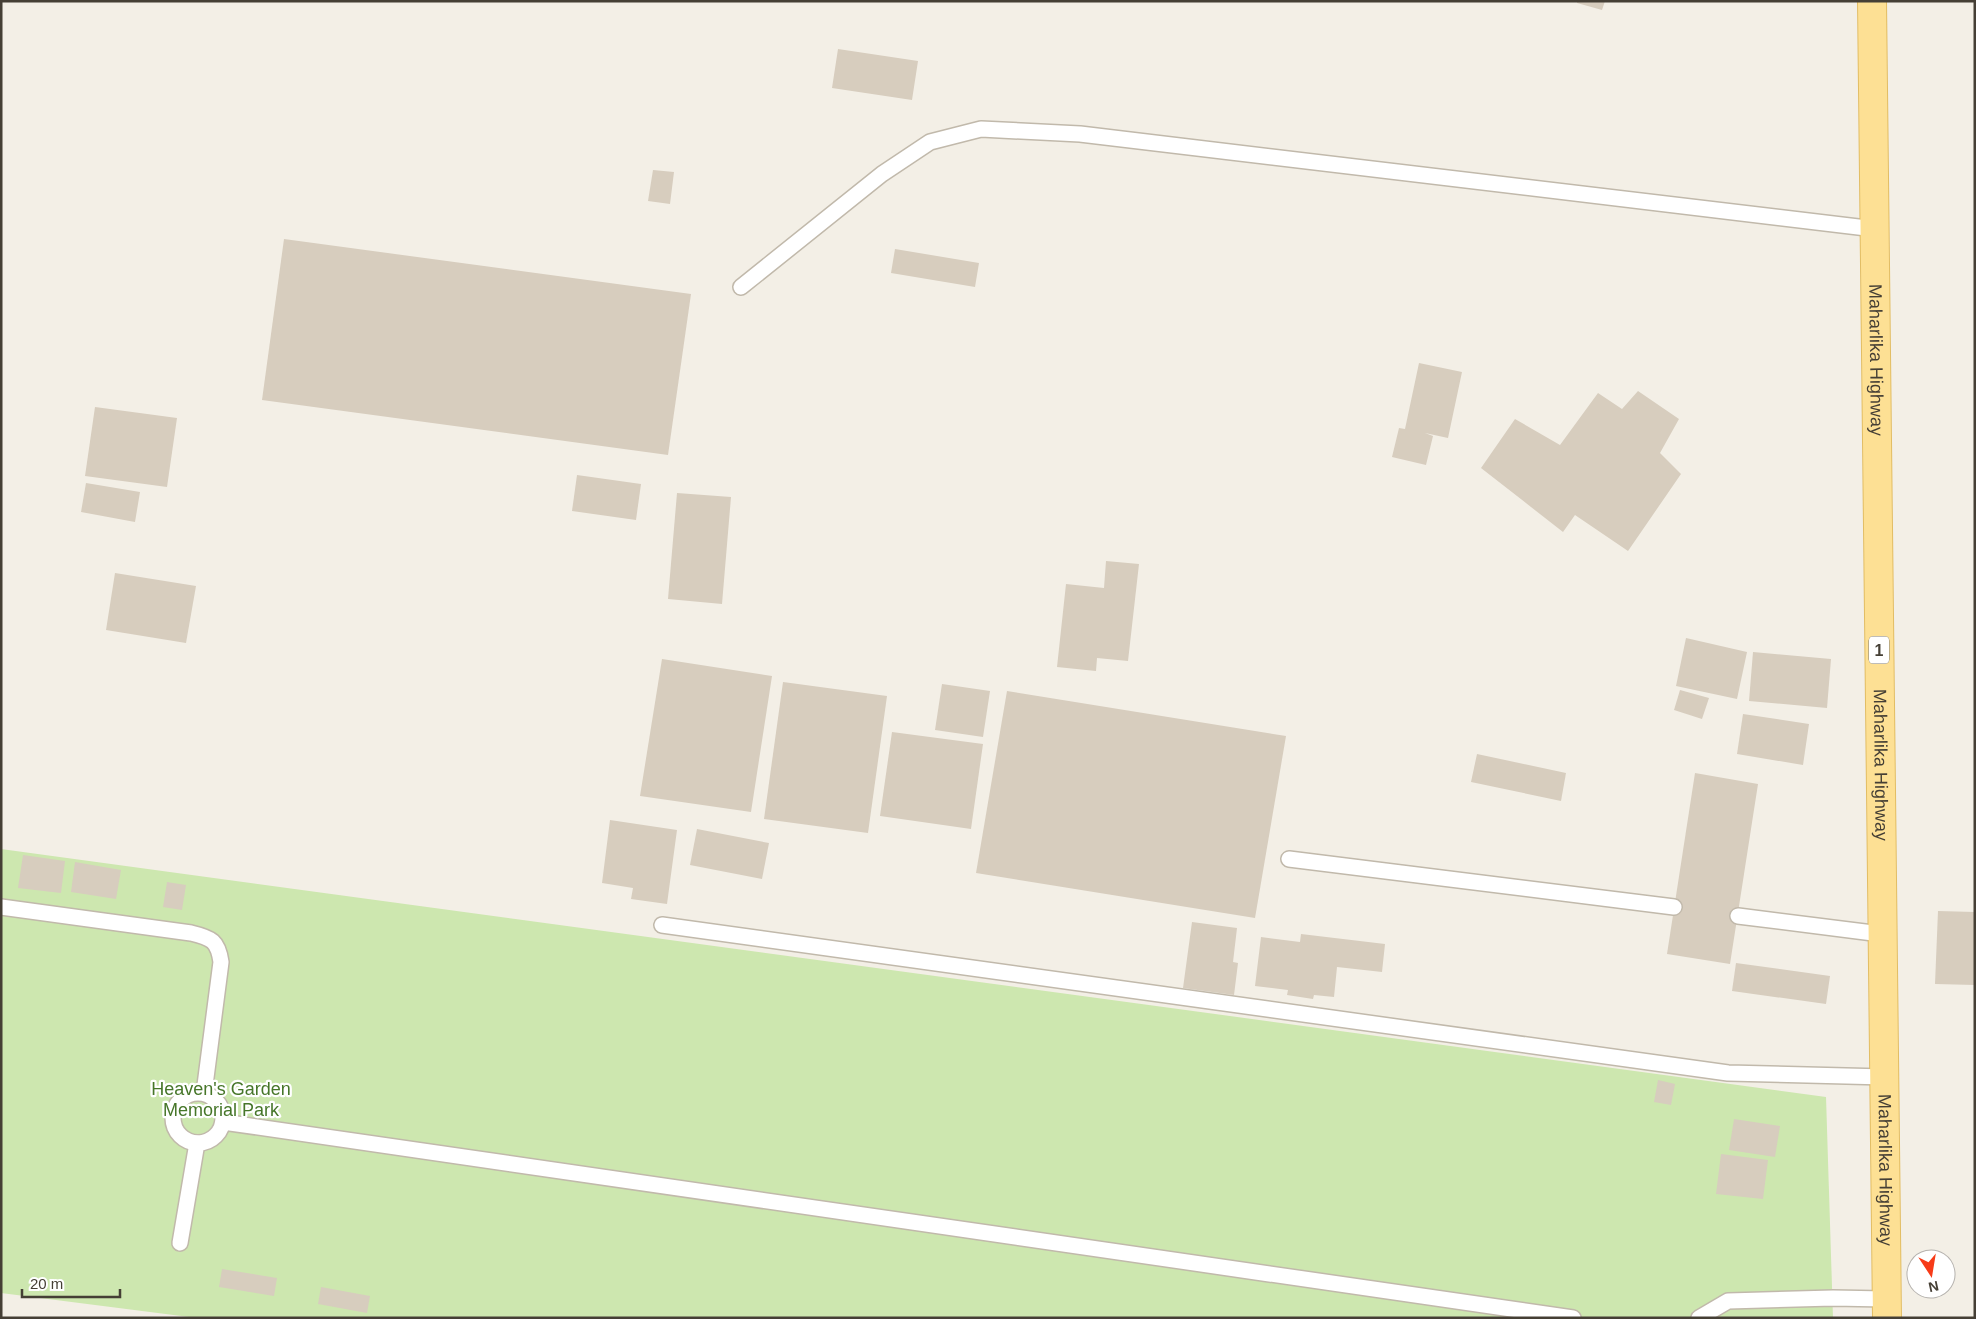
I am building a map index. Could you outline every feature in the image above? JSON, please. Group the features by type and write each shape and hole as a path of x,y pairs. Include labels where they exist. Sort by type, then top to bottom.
{"main road":[{"name":"Maharlika Highway","path":"1872,1 1886,1308"}],"lane":[{"path":"741,287 882,174 930,142 981,129 1080,134 1875,228"},
{"path":"1289,859 1674,907"},
{"path":"1,907 192,933 209,937 219,947 221,962 204,1093"},
{"path":"1738,916 1882,934"},
{"path":"662,925 1728,1073 1884,1077"},
{"path":"196,1093 204,1093 219,1103 223,1112 223,1122 220,1131 214,1137 206,1142 197,1143 187,1140 180,1135 173,1122 173,1114 178,1103 184,1097 196,1093"},
{"path":"223,1122 1573,1318"},
{"path":"180,1243 197,1143"},
{"path":"1699,1318 1728,1301 1886,1308"}],"green space":[{"name":"Heaven's Garden Memorial Park","path":"1,849 1826,1097 1833,1318 197,1318 1,1293"}],"building":[{"path":"1577,1 1605,1 1602,10 1577,3"},
{"path":"838,49 918,61 912,100 832,88"},
{"path":"653,170 674,172 670,204 648,201"},
{"path":"284,239 691,294 668,455 262,400"},
{"path":"895,249 979,263 975,287 891,273"},
{"path":"1419,363 1462,372 1448,438 1425,433 1433,436 1426,465 1392,457 1399,428 1405,429"},
{"path":"1638,391 1679,419 1660,453 1681,474 1628,551 1575,515 1563,532 1481,468 1515,419 1560,445 1598,393 1622,409"},
{"path":"95,407 177,418 167,487 85,476"},
{"path":"577,475 641,484 636,520 572,511"},
{"path":"86,483 140,492 135,522 81,512"},
{"path":"677,493 731,497 722,604 668,599"},
{"path":"1106,561 1139,564 1128,661 1097,658 1096,671 1057,667 1066,584 1104,588"},
{"path":"115,573 196,586 186,643 106,630"},
{"path":"1686,638 1747,652 1737,699 1676,686"},
{"path":"1753,652 1831,659 1827,708 1749,701"},
{"path":"662,659 772,676 751,812 640,796"},
{"path":"783,682 887,696 868,833 764,819"},
{"path":"942,684 990,691 983,737 935,730"},
{"path":"1680,690 1709,698 1702,719 1674,710"},
{"path":"1007,691 1286,736 1255,918 976,873"},
{"path":"1743,714 1809,724 1803,765 1737,754"},
{"path":"892,732 983,744 971,829 880,816"},
{"path":"1477,754 1566,773 1561,801 1471,782"},
{"path":"1695,773 1758,784 1730,964 1667,954"},
{"path":"610,820 677,830 667,904 631,899 633,888 602,883"},
{"path":"697,829 769,843 762,879 690,865"},
{"path":"23,855 65,861 61,893 18,888"},
{"path":"75,862 121,870 116,899 71,892"},
{"path":"167,882 186,885 182,910 163,907"},
{"path":"1938,911 1975,912 1975,985 1935,984"},
{"path":"1192,922 1237,928 1233,962 1238,963 1234,995 1183,988"},
{"path":"1301,934 1385,944 1382,972 1337,967 1334,997 1314,995 1313,999 1287,995 1288,990 1255,986 1261,937 1300,942"},
{"path":"1736,963 1830,976 1826,1004 1732,991"},
{"path":"1658,1080 1675,1084 1671,1105 1654,1102"},
{"path":"1734,1119 1780,1126 1775,1157 1729,1150"},
{"path":"1721,1154 1768,1160 1763,1199 1716,1194"},
{"path":"222,1269 277,1278 274,1296 219,1287"},
{"path":"321,1287 370,1296 367,1313 318,1304"}]}
